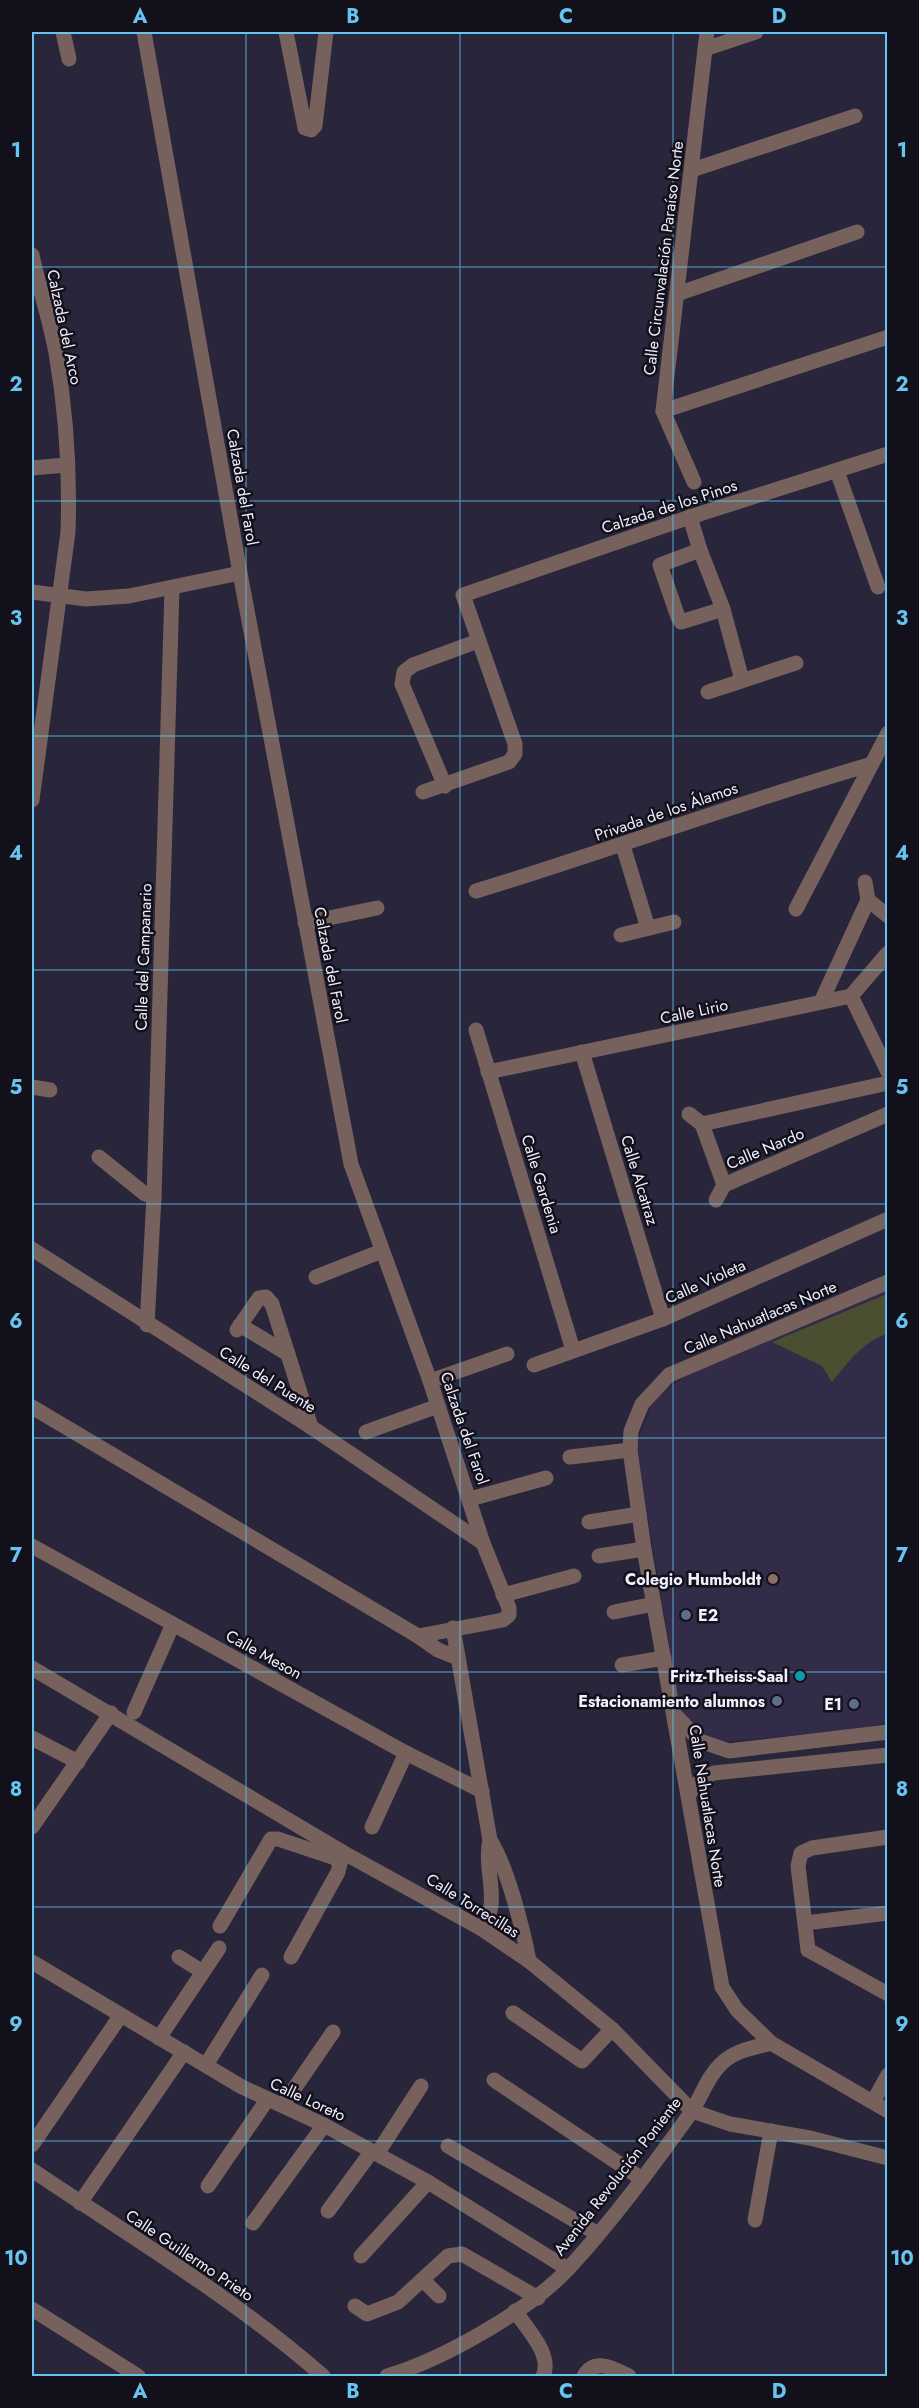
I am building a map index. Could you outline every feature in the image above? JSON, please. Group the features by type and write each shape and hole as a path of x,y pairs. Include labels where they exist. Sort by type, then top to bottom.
{"street":[{"path":"63,32 69,59"},
{"name":"Calzada del Farol","path":"144,32 240,573 351,1164 430,1381 483,1543 509,1608 509,1615 504,1620 453,1628"},
{"path":"286,32 305,128 311,130 315,126 327,32"},
{"name":"Calle Circunvalación Paraíso Norte","path":"663,411 707,32"},
{"path":"705,49 756,32"},
{"path":"692,170 855,116"},
{"path":"677,294 857,232"},
{"name":"Calzada del Arco","path":"32,255 56,351 66,465 68,532 59,597 38,708 32,800"},
{"path":"694,482 663,411 888,337"},
{"name":"Calzada de los Pinos","path":"478,641 463,595 690,517 888,454"},
{"path":"32,468 66,465"},
{"path":"837,471 878,587"},
{"path":"690,517 723,609 742,680"},
{"path":"700,550 660,565 678,618 681,622 688,621 723,609"},
{"path":"32,592 86,599 129,596 172,589 240,573"},
{"name":"Calle del Campanario","path":"147,1325 154,1197 172,589"},
{"path":"423,792 445,786 509,762 515,754 515,744 478,641 413,665 404,672 402,684 445,786"},
{"path":"708,692 796,663"},
{"path":"796,909 869,765 888,733"},
{"name":"Privada de los Álamos","path":"476,891 622,846 784,789 869,765"},
{"path":"622,846 648,928"},
{"path":"821,1002 868,900 865,882"},
{"path":"868,900 888,916"},
{"path":"305,923 377,908"},
{"path":"621,935 674,922"},
{"path":"888,953 851,996 888,1072"},
{"name":"Calle Lirio","path":"488,1072 851,996"},
{"name":"Calle Gardenia","path":"476,1030 573,1350"},
{"name":"Calle Alcatraz","path":"582,1052 663,1319"},
{"name":"Calle Nardo","path":"888,1083 702,1124 724,1185 888,1114"},
{"path":"32,1087 50,1090"},
{"path":"689,1114 702,1124"},
{"path":"99,1157 145,1194 154,1197"},
{"path":"716,1200 724,1185"},
{"name":"Calle Violeta","path":"534,1365 663,1319 888,1220"},
{"name":"Calle del Puente","path":"32,1249 147,1325 312,1427 483,1543"},
{"path":"316,1277 382,1251"},
{"name":"Calle Nahuatlacas Norte","path":"771,2043 737,2010 722,1987 644,1549 630,1450 631,1431 642,1404 669,1375 888,1282"},
{"path":"288,1354 239,1327 259,1298 266,1297 272,1304 312,1427"},
{"path":"430,1381 507,1353"},
{"path":"366,1432 438,1406"},
{"path":"32,1407 438,1650 458,1658"},
{"path":"570,1457 630,1450"},
{"path":"470,1499 546,1478"},
{"path":"589,1522 639,1514"},
{"name":"Calle Meson","path":"32,1546 406,1753 482,1791"},
{"path":"599,1556 644,1549"},
{"path":"504,1595 574,1575"},
{"path":"614,1612 654,1604"},
{"path":"134,1712 173,1624"},
{"path":"418,1636 453,1628 490,1840 488,1872 494,1898 492,1909 482,1929"},
{"path":"622,1665 664,1658"},
{"name":"Calle Torrecillas","path":"32,1668 304,1829 482,1929 529,1961 612,2030 692,2111 730,2124 810,2138 888,2158"},
{"path":"32,1827 111,1713"},
{"path":"675,1715 700,1742 729,1751 888,1732"},
{"path":"32,1738 78,1762"},
{"path":"729,1751 730,1770"},
{"path":"372,1827 406,1753"},
{"path":"688,1794 701,1779 714,1773 888,1755"},
{"path":"298,1845 304,1829"},
{"path":"888,1837 812,1848 801,1853 798,1866 808,1950 888,1994"},
{"path":"220,1926 271,1839 278,1839 335,1858 340,1864 291,1957"},
{"path":"490,1840 504,1870 525,1939 529,1961"},
{"path":"488,1872 504,1870"},
{"path":"805,1923 888,1914"},
{"path":"159,2038 219,1948"},
{"path":"179,1957 203,1972"},
{"name":"Calle Loreto","path":"32,1962 267,2100 283,2105 324,2125 428,2182 568,2269"},
{"path":"206,2065 262,1975"},
{"path":"513,2013 582,2061 612,2030"},
{"path":"32,2145 120,2015"},
{"path":"283,2105 333,2032"},
{"path":"771,2043 888,2111"},
{"name":"Avenida Revolución Poniente","path":"387,2376 413,2368 447,2351 538,2298 568,2269 642,2179 692,2111 720,2064 742,2050 771,2043"},
{"path":"80,2203 183,2052"},
{"path":"873,2102 888,2075"},
{"path":"494,2080 642,2179"},
{"path":"328,2211 421,2086"},
{"path":"208,2186 267,2100"},
{"path":"254,2223 324,2125"},
{"path":"755,2220 771,2131"},
{"path":"448,2146 598,2234"},
{"name":"Calle Guillermo Prieto","path":"32,2170 219,2296 284,2343 323,2376"},
{"path":"361,2256 428,2182"},
{"path":"355,2306 367,2314 398,2302 448,2256 462,2254 538,2298"},
{"path":"423,2280 439,2296"},
{"path":"32,2309 138,2376"},
{"path":"515,2311 544,2356 546,2369 543,2376"},
{"path":"584,2376 587,2371 599,2365 607,2365 629,2376"}],"shaded area":[{"name":"Colegio Humboldt","path":"887,1289 887,1723 838,1731 732,1741 718,1742 706,1738 680,1710 636,1447 653,1400 691,1372"}],"green space":[{"path":"887,1294 887,1334 863,1347 832,1382 822,1366 772,1342"}],"place":[{"name":"Colegio Humboldt","path":"773,1579"},
{"name":"E2","path":"686,1615"},
{"name":"Fritz-Theiss-Saal","path":"800,1676"},
{"name":"Estacionamiento alumnos","path":"777,1701"},
{"name":"E1","path":"854,1704"}]}
